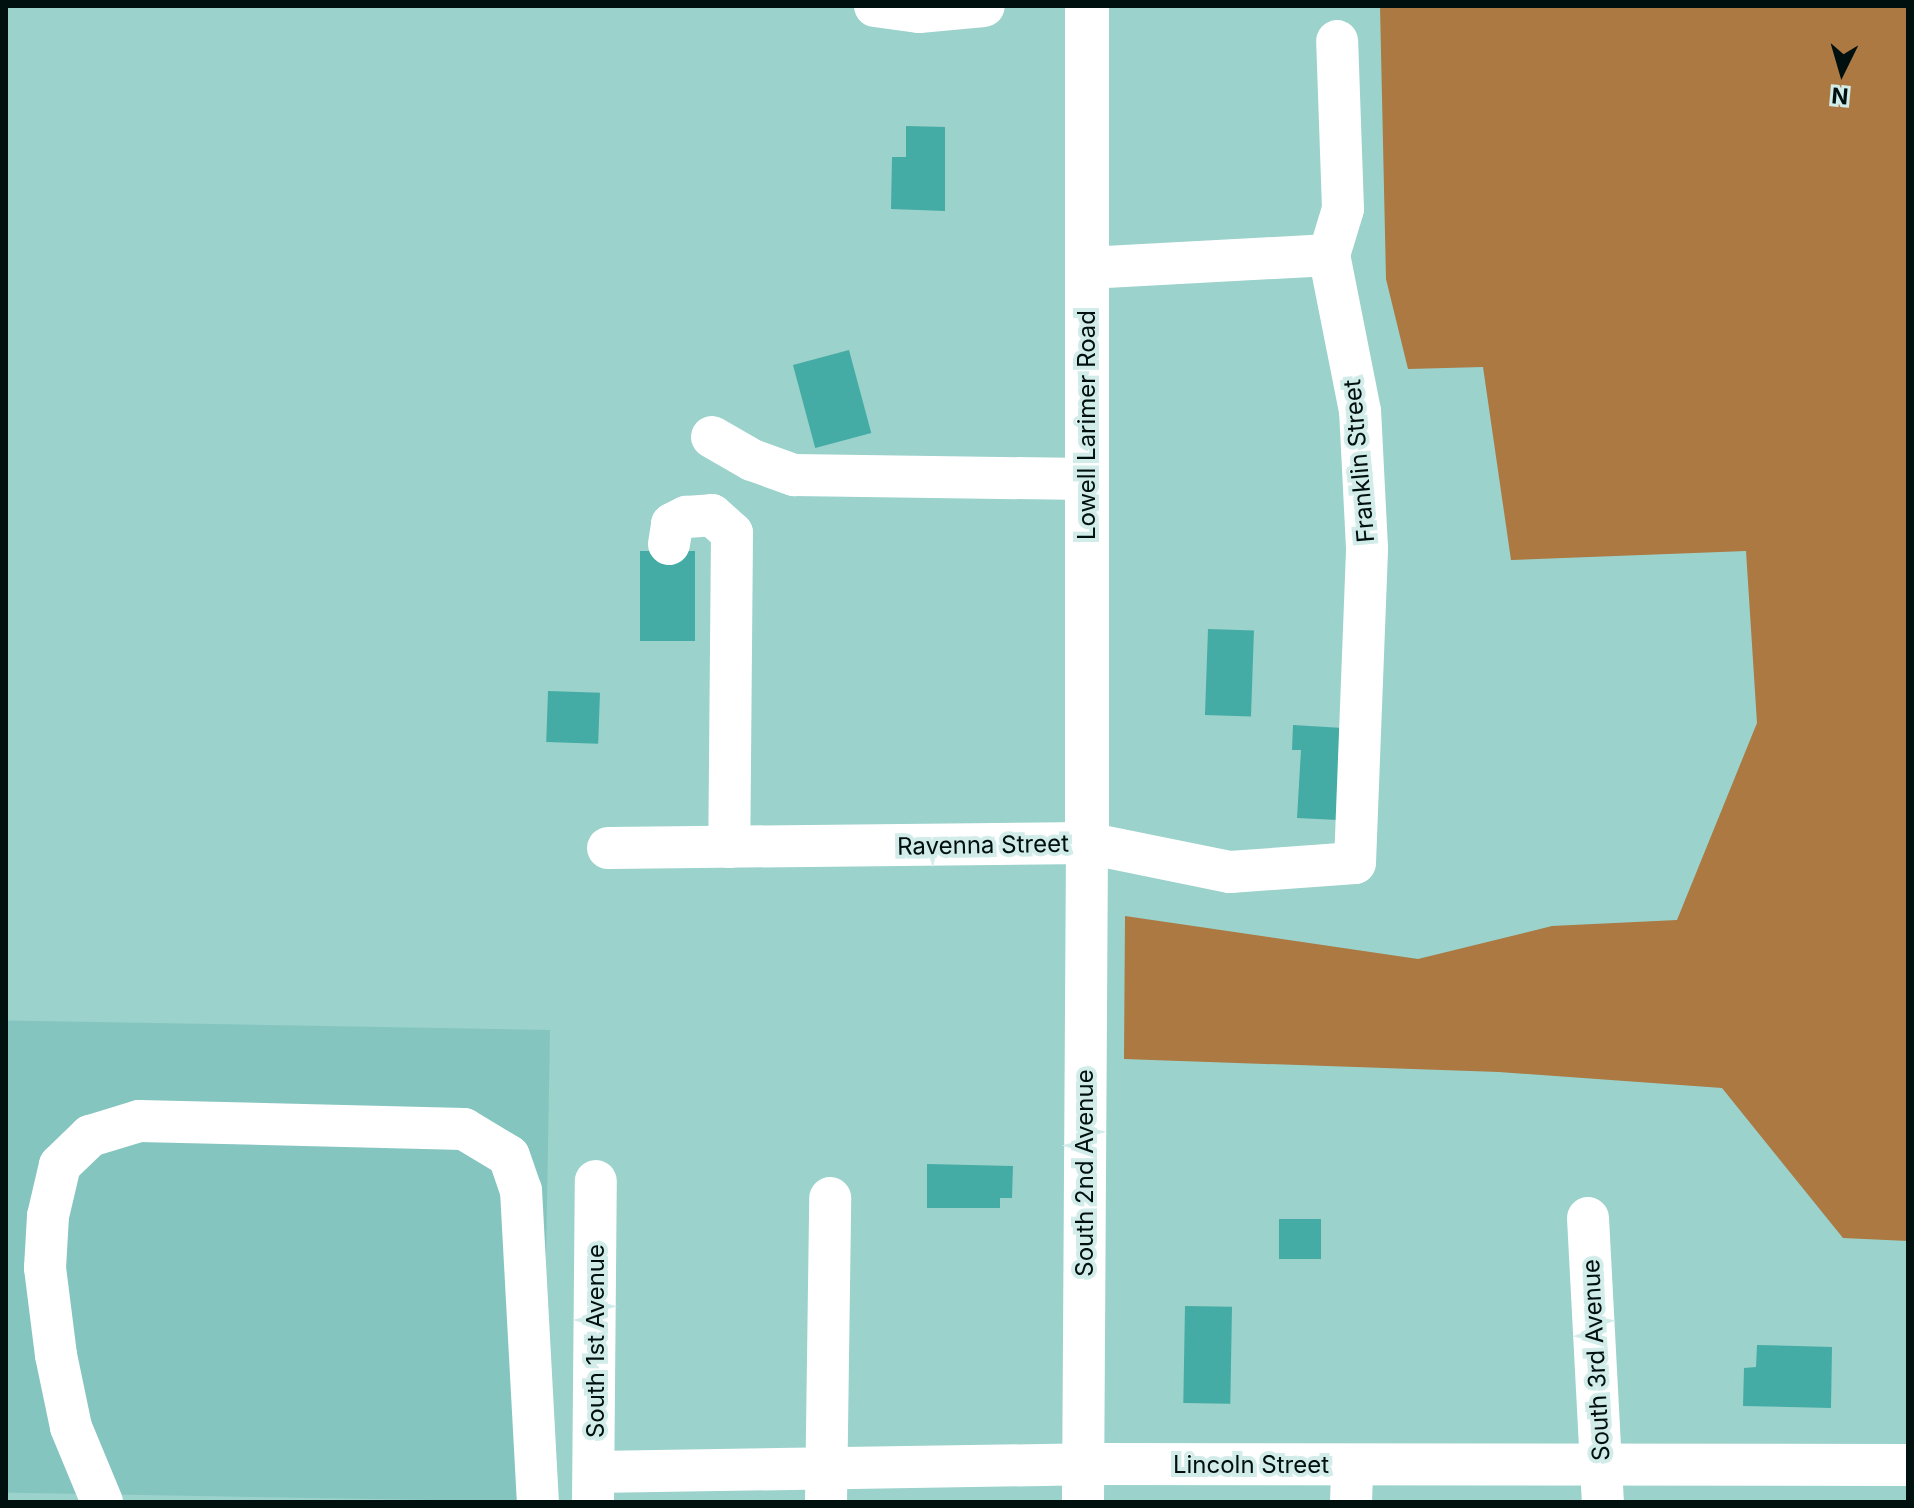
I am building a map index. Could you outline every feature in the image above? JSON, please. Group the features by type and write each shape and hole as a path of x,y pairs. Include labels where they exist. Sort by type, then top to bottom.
{"main road":[{"name":"Lowell Larimer Road","path":"1087,6 1087,843"}],"street":[{"path":"875,6 919,12 984,6"},
{"path":"1087,268 1329,255 1343,209 1337,41"},
{"name":"Franklin Street","path":"1329,255 1360,411 1367,548 1355,863"},
{"path":"712,437 752,460 794,475 1087,479"},
{"path":"669,544 672,524 686,517 712,515 732,533 729,847"},
{"name":"Ravenna Street","path":"608,848 1087,843 1230,872 1355,863"},
{"name":"South 2nd Avenue","path":"1083,1483 1087,843"},
{"path":"102,1502 71,1427 56,1355 45,1268 48,1216 60,1165 90,1136 139,1121 464,1129 509,1156 521,1190 538,1502"},
{"name":"South 1st Avenue","path":"594,1487 596,1181"},
{"path":"827,1485 830,1198"},
{"name":"South 3rd Avenue","path":"1588,1218 1603,1484"},
{"name":"Lincoln Street","path":"594,1487 1083,1483 1603,1484 1882,1477"}],"shaded area":[{"path":"1380,6 1908,6 1908,1241 1843,1238 1722,1088 1499,1072 1124,1059 1125,916 1418,959 1552,926 1677,920 1757,723 1746,551 1511,560 1483,367 1408,369 1386,279"},
{"path":"6,1021 550,1030 542,1502 6,1493"}],"building":[{"path":"906,126 945,127 945,211 891,209 892,157 906,157"},
{"path":"849,350 871,433 815,448 793,365"},
{"path":"640,551 695,551 695,641 640,641"},
{"path":"1208,629 1254,631 1251,717 1205,715"},
{"path":"548,691 600,693 598,744 546,742"},
{"path":"1293,725 1343,728 1338,820 1297,818 1301,750 1292,750"},
{"path":"927,1164 1013,1166 1012,1198 1000,1198 1000,1208 927,1208"},
{"path":"1279,1219 1321,1219 1321,1259 1279,1259"},
{"path":"1185,1306 1232,1307 1230,1404 1183,1403"},
{"path":"1757,1345 1832,1347 1831,1408 1743,1406 1744,1368 1756,1367"}]}
